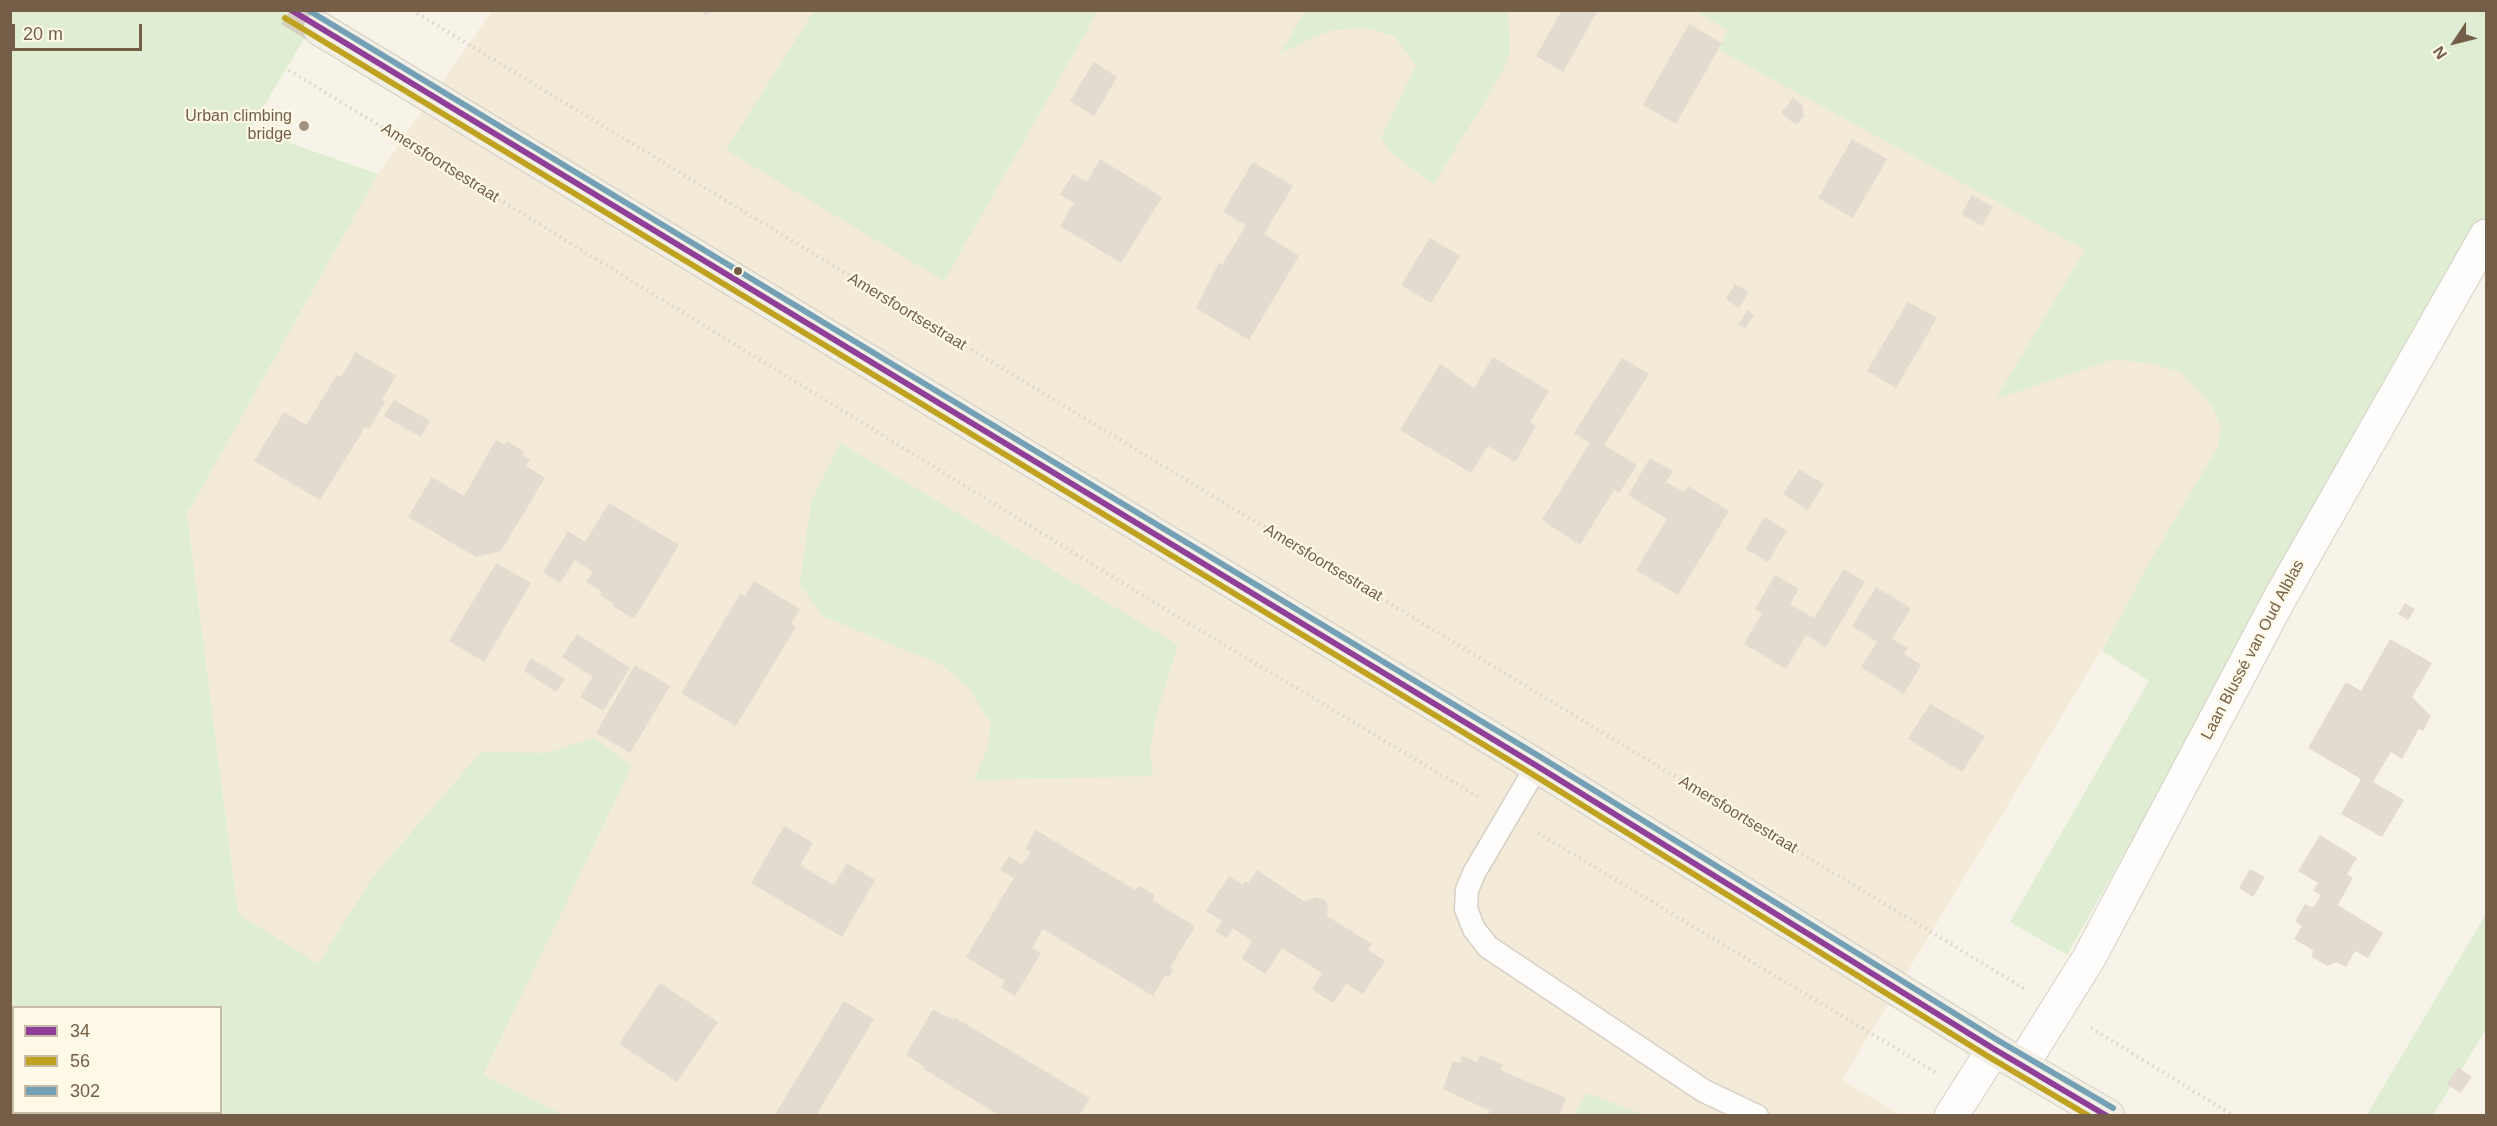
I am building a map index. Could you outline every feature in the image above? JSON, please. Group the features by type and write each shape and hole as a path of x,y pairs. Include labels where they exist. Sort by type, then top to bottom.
{"main road":[{"path":"320,29 1538,766 2108,1116"}],"street":[{"name":"Laan Blussé van Oud Alblas","path":"2022,1065 2090,958 2281,596 2487,236"},
{"path":"1959,1103 1994,1048"}],"lane":[{"path":"1538,766 1474,873 1467,891 1466,909 1474,929 1488,948 1704,1091 1757,1116"}],"path":[{"name":"Amersfoortsestraat","path":"412,10 2234,1116"},
{"name":"Amersfoortsestraat","path":"289,70 1167,610 1509,816 1959,1103"}],"shaded area":[{"path":"492,11 2486,11 1842,1080 1900,1115 273,1115 238,914 187,514 378,174"}],"green space":[{"path":"1306,10 1508,11 1510,49 1506,64 1433,184 1389,151 1381,138 1416,65 1394,36 1367,28 1333,30 1280,54"},
{"path":"10,11 321,11 250,129 378,174 187,514 238,914 318,964 373,877 481,752 546,753 594,738 632,766 483,1075 564,1115 11,1115"},
{"path":"814,11 1098,11 944,281 726,150"},
{"path":"1695,11 2486,11 2486,217 2067,955 2010,922 2149,681 2102,651 2151,560 2218,447 2221,426 2210,403 2181,373 2154,364 2114,359 1996,399 2085,250 1719,50 1728,30"},
{"path":"840,443 1178,645 1155,719 1150,753 1153,776 974,780 987,750 991,724 970,689 942,665 822,616 800,584 811,503"},
{"path":"2486,914 2486,1030 2433,1115 2366,1116"},
{"path":"1586,1093 1645,1115 1574,1115"}],"building":[{"path":"698,10 719,10 718,13 714,11 706,15"},
{"path":"1562,10 1598,10 1563,72 1536,56"},
{"path":"1689,24 1722,43 1676,124 1643,105"},
{"path":"1094,62 1117,77 1094,116 1070,101"},
{"path":"1793,98 1802,105 1804,116 1796,125 1781,113"},
{"path":"1852,139 1887,159 1853,218 1818,198"},
{"path":"1100,159 1162,197 1121,263 1060,226 1074,203 1060,195 1073,174 1087,182"},
{"path":"1253,162 1293,186 1264,234 1299,256 1249,340 1196,308 1219,263 1222,265 1246,225 1223,212"},
{"path":"1972,195 1993,207 1982,226 1961,214"},
{"path":"1430,238 1460,256 1431,303 1401,285"},
{"path":"1735,284 1749,292 1739,308 1726,299"},
{"path":"1908,302 1937,318 1896,388 1867,371"},
{"path":"1748,310 1754,315 1745,328 1738,324"},
{"path":"356,352 396,376 382,400 385,402 369,429 365,427 320,500 254,461 284,412 306,425 337,375 341,377"},
{"path":"1493,357 1549,391 1530,422 1536,426 1515,462 1488,446 1471,473 1400,430 1440,364 1474,388"},
{"path":"1622,358 1649,374 1604,445 1637,465 1619,493 1614,490 1580,545 1542,520 1590,443 1574,433"},
{"path":"394,400 430,421 421,437 384,416"},
{"path":"496,440 505,445 507,441 524,452 522,455 530,460 526,466 545,478 501,551 476,557 408,517 432,477 464,496"},
{"path":"1650,458 1673,471 1666,482 1684,492 1688,486 1729,511 1678,595 1636,570 1667,519 1628,495"},
{"path":"1799,469 1824,484 1808,510 1783,494"},
{"path":"609,503 679,545 634,619 613,606 614,604 600,595 602,592 586,582 593,572 575,560 560,583 543,572 568,531 585,542"},
{"path":"1765,517 1787,531 1768,562 1745,549"},
{"path":"496,563 531,583 484,662 449,641"},
{"path":"1844,569 1865,582 1826,647 1806,635 1786,669 1744,644 1762,613 1755,609 1775,575 1799,589 1790,604 1814,618"},
{"path":"754,581 800,609 791,624 796,627 736,726 681,693 740,594 745,596"},
{"path":"1876,587 1911,608 1892,639 1908,648 1904,654 1921,665 1904,694 1861,667 1877,642 1852,626"},
{"path":"2405,603 2415,609 2408,620 2398,614"},
{"path":"577,634 630,668 603,711 580,697 593,677 562,657"},
{"path":"2390,639 2432,663 2412,697 2431,716 2423,731 2419,729 2402,759 2391,752 2373,782 2404,800 2382,837 2341,814 2361,779 2308,748 2346,682 2361,691"},
{"path":"531,658 565,679 556,692 524,671"},
{"path":"635,665 670,686 630,753 596,733"},
{"path":"1930,704 1985,736 1962,772 1908,739"},
{"path":"784,826 813,843 800,865 834,885 847,863 875,880 842,937 751,883"},
{"path":"1036,830 1135,890 1140,886 1154,895 1153,901 1195,926 1170,968 1173,970 1169,977 1165,975 1153,996 1043,929 1032,948 1041,953 1015,996 1001,987 1005,981 966,957 1014,878 1000,870 1009,856 1022,865 1031,852 1025,849"},
{"path":"2320,835 2357,858 2347,874 2353,878 2338,905 2383,933 2368,958 2355,951 2346,967 2336,962 2327,966 2312,957 2313,950 2294,939 2302,926 2295,921 2305,904 2313,908 2321,895 2313,891 2318,883 2298,871"},
{"path":"2250,869 2265,877 2253,897 2239,888"},
{"path":"1257,870 1305,902 1315,897 1325,900 1328,905 1327,916 1372,944 1368,950 1385,961 1363,994 1346,984 1333,1003 1312,989 1322,973 1282,948 1265,974 1241,958 1252,941 1233,928 1227,938 1215,931 1222,921 1206,911 1229,876 1243,885 1245,881 1248,883"},
{"path":"660,983 718,1022 677,1082 619,1044"},
{"path":"844,1001 874,1019 817,1114 819,1116 774,1116"},
{"path":"933,1009 953,1020 954,1017 1090,1098 1079,1116 1000,1116 924,1069 925,1067 906,1055"},
{"path":"1480,1055 1503,1065 1500,1070 1566,1098 1559,1116 1488,1116 1490,1111 1443,1089 1453,1061 1460,1063 1462,1056 1477,1062"},
{"path":"2458,1067 2472,1077 2460,1093 2447,1084"}],"tunnel":[{"path":"290,10 320,29"}],"transit line":[{"name":"34","path":"291,10 1537,766 1994,1049 2107,1116"},
{"name":"302","path":"308,10 1542,758 1999,1041 2113,1108"},
{"name":"56","path":"285,18 1532,774 1989,1057 2089,1116"}],"place":[{"name":"Urban climbing bridge","path":"304,126"}]}
